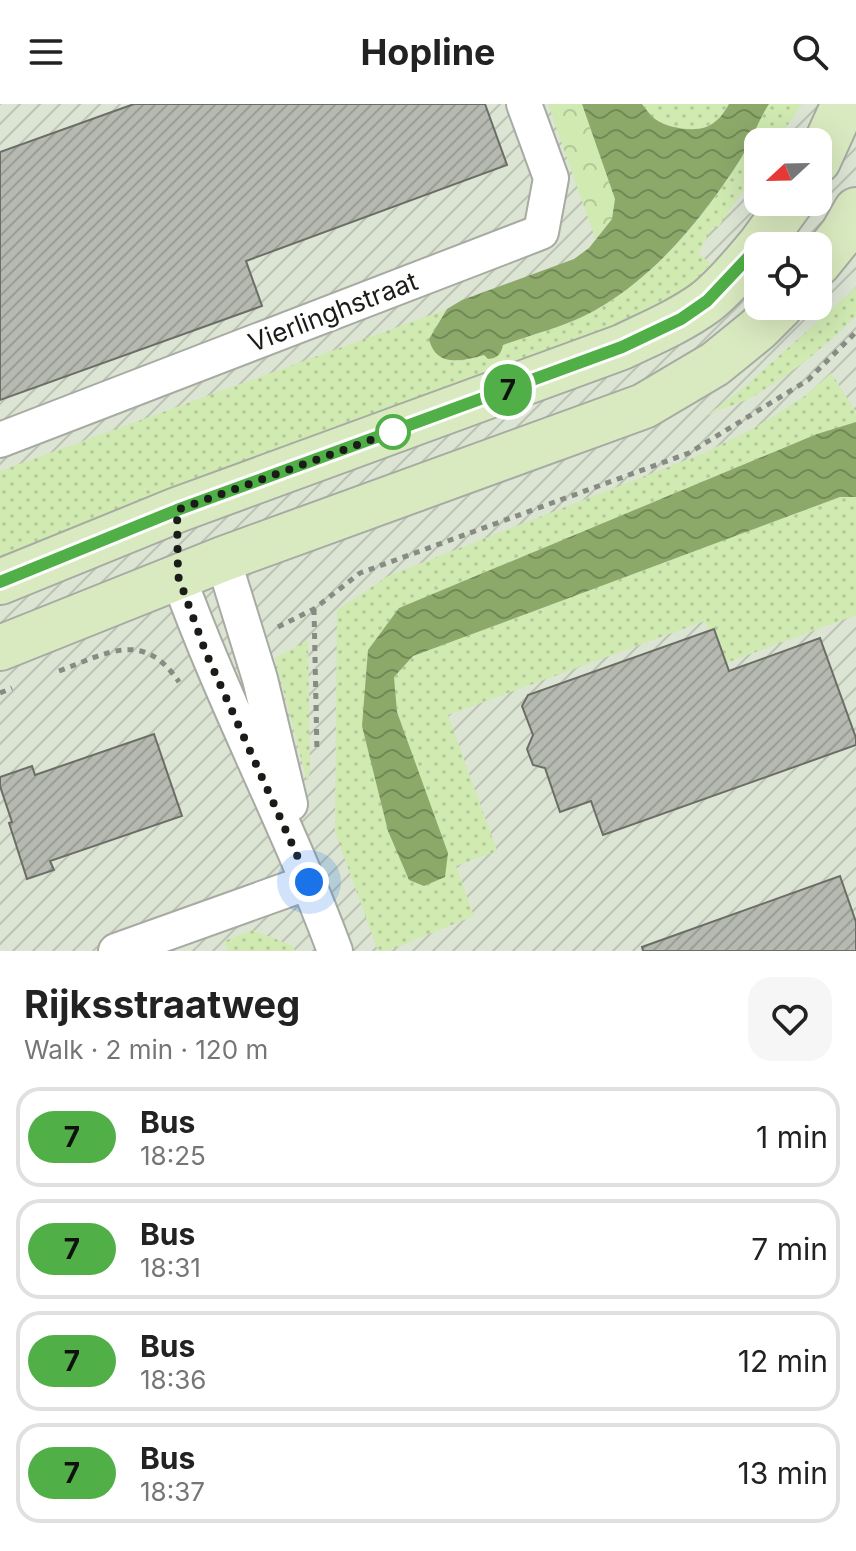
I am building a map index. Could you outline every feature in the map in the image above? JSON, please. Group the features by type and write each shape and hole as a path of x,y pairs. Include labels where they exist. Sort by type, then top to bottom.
{"main road":[{"path":"832,130 844,104"},
{"path":"832,247 856,210"},
{"path":"0,582 177,510 622,347 681,319 707,301 744,261"},
{"path":"7,668 178,576 644,406 715,364 767,320"},
{"path":"177,510 223,559"},
{"path":"177,510 178,576"}],"street":[{"name":"Vierlinghstraat","path":"0,440 541,232 551,178 524,104"},
{"path":"223,559 260,679 309,882"},
{"path":"178,576 206,653 309,882 335,951"},
{"path":"116,951 309,882"}],"path":[{"path":"314,609 360,573 689,453 808,380 856,332"},
{"path":"55,673 123,648 145,650 168,666"},
{"path":"0,693 7,668"}],"shaded area":[{"path":"0,104 856,104 856,951 0,951"}],"green space":[{"path":"548,104 582,104 615,199 612,219 595,238"},
{"path":"642,104 729,104 714,123 687,129 660,122"},
{"path":"769,104 802,104 786,128 756,128"},
{"path":"744,152 744,189 717,229 713,227 698,254 711,263 685,292 645,318 0,562 0,471 447,309 433,330 457,362 502,350 503,345 584,316 608,303 651,270 690,230"},
{"path":"856,287 856,316 820,349 752,397 706,416 741,390 819,320 832,320 832,308"},
{"path":"831,373 856,412 856,422 817,434 399,608 369,650 448,854 397,712 394,677 413,656 840,497 856,497 856,615 723,664 705,621 448,715 497,851 456,866 474,916 387,951 378,951 335,832 337,610 388,576 704,453 756,427 808,394"},
{"path":"308,640 310,773 307,781 275,658"},
{"path":"253,930 293,946 295,951 228,951 224,941"}],"water":[{"path":"582,104 642,104 660,122 694,129 714,123 729,104 769,104 756,128 744,128 744,154 707,208 671,250 630,287 584,316 503,345 494,358 488,359 484,355 451,360 437,355 429,339 447,309 462,300 574,259 589,248 612,219 615,199"},
{"path":"856,422 856,497 840,497 413,656 394,677 397,712 448,853 445,877 424,886 409,880 388,831 362,726 368,650 399,608 817,434"}],"building":[{"path":"134,104 485,104 507,165 246,261 262,306 0,400 0,152"},
{"path":"714,629 729,671 820,638 856,745 603,835 591,801 560,812 545,768 533,765 527,749 533,735 522,706 528,695"},
{"path":"154,734 182,816 50,861 54,870 27,879 9,823 12,822 0,777 32,766 35,775"},
{"path":"840,876 856,922 856,951 643,951 642,947"}],"bus line":[{"name":"7","path":"0,582 177,510 622,347 681,319 707,301 744,263"}],"route":[{"path":"309,882 206,653 178,576 177,510 393,432"}]}
